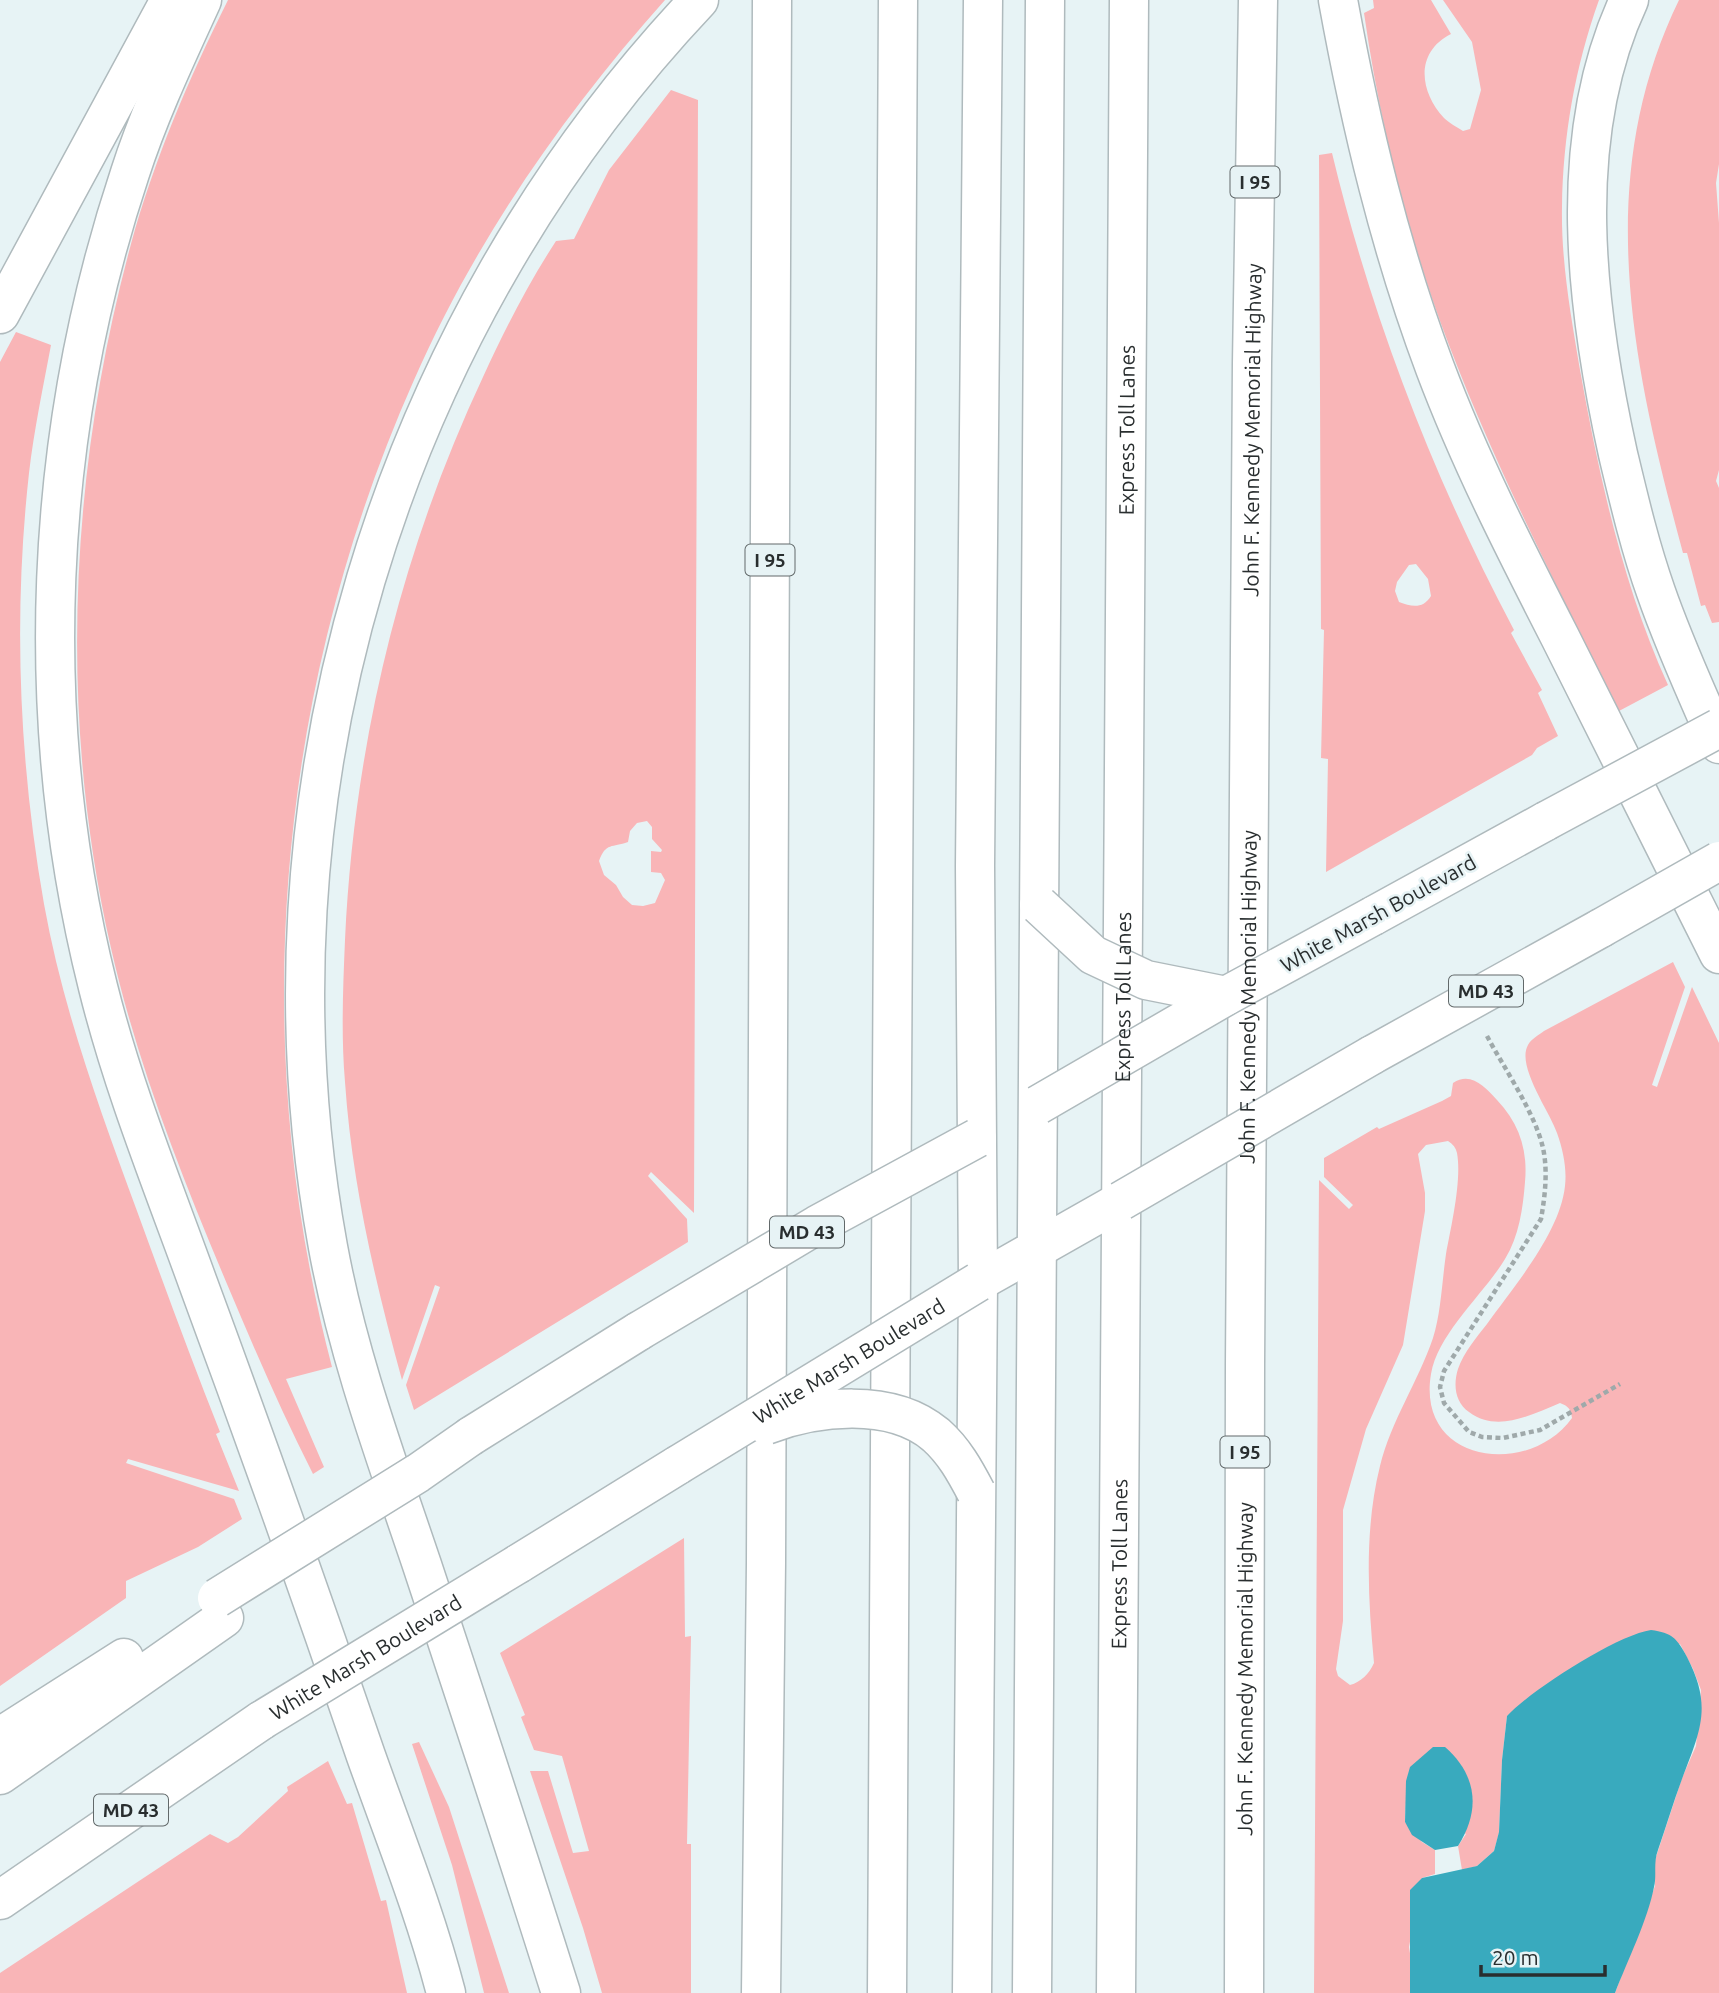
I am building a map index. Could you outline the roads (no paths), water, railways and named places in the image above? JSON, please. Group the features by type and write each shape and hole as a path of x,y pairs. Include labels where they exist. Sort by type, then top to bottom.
{"highway":[{"path":"0,314 170,0"},
{"path":"202,0 149,119 130,174 94,299 81,363 66,459 55,589 57,709 65,815 85,932 116,1048 145,1137 274,1488 431,1937 446,1993"},
{"path":"561,1993 368,1401 341,1304 328,1248 316,1172 308,1094 306,933 315,813 339,678 363,587 423,417 454,349 506,254 549,185 628,78 699,0"},
{"name":"I 95","path":"761,1993 766,1563 772,0"},
{"path":"887,1993 898,0"},
{"path":"972,1993 978,1282 975,866 983,0"},
{"path":"1032,1993 1045,0"},
{"name":"Express Toll Lanes","path":"1116,1993 1129,0"},
{"name":"John F. Kennedy Memorial Highway","path":"1244,1993 1245,1351 1252,377 1258,0"},
{"path":"1338,0 1363,127 1391,238 1457,424 1516,549 1719,954"},
{"path":"1629,0 1603,77 1593,129 1587,232 1593,312 1608,405 1630,506 1655,590 1685,669 1719,744"},
{"name":"White Marsh Boulevard","path":"0,1737 220,1608 471,1436 639,1331 829,1219 1038,1105 1226,996 1719,728"},
{"name":"White Marsh Boulevard","path":"0,1900 262,1720 978,1282 1372,1055 1719,861"},
{"path":"1039,905 1093,955 1146,980 1226,996"},
{"path":"678,1465 782,1419 818,1412 863,1410 910,1419 935,1435 954,1455 976,1492"},
{"path":"0,1775 220,1608"}],"water":[{"path":"1651,1630 1669,1635 1683,1651 1700,1690 1701,1719 1657,1855 1655,1882 1647,1913 1615,1993 1410,1993 1410,1890 1422,1878 1477,1866 1494,1851 1499,1832 1507,1716 1535,1692 1575,1665 1618,1642"},
{"path":"1433,1747 1445,1747 1456,1758 1464,1769 1472,1794 1470,1819 1458,1846 1435,1850 1412,1835 1405,1822 1406,1781 1410,1767"}]}
